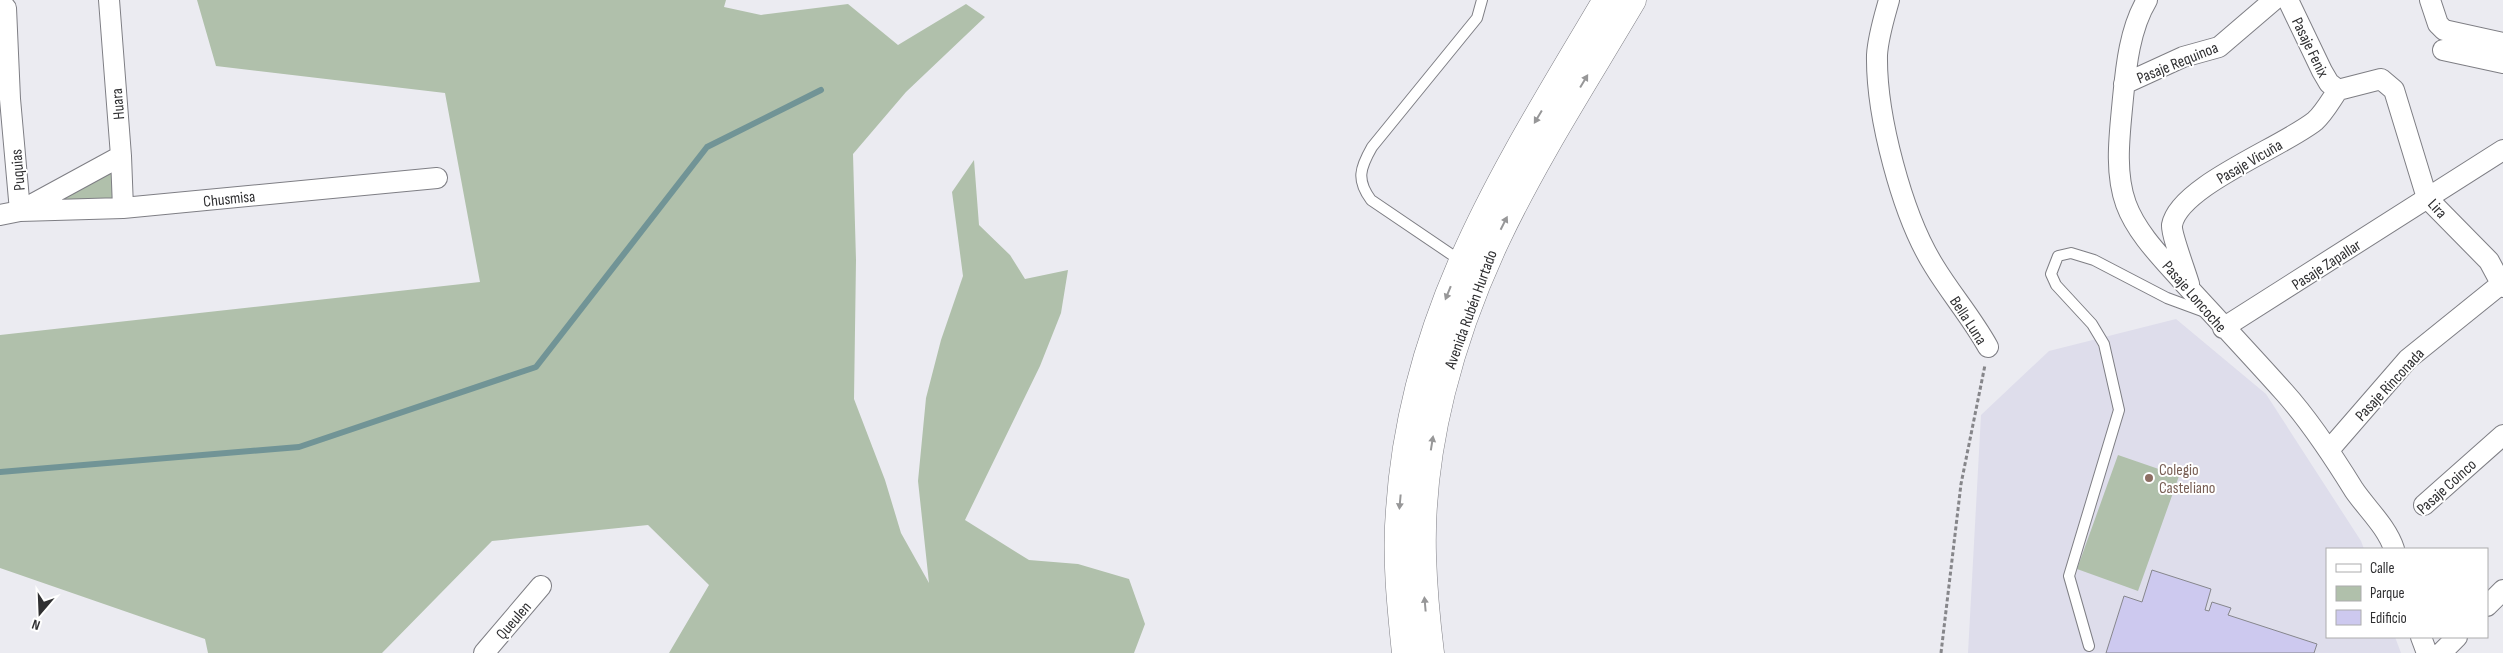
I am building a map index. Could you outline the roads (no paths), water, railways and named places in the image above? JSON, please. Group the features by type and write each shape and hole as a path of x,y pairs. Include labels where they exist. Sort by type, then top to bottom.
{"highway":[{"name":"Avenida Rubén Hurtado","path":"1406,653 1399,552 1404,463 1422,375 1445,302 1461,261 1494,193 1607,0"},
{"name":"Avenida Rubén Hurtado","path":"1430,653 1422,554 1424,508 1433,437 1443,387 1455,344 1480,276 1504,223 1545,148 1632,0"}],"street":[{"name":"Huara","path":"108,0 121,156 123,208"},
{"name":"Bella Luna","path":"1889,0 1877,54 1880,107 1888,142 1916,233 1933,264 1974,322 1988,347"},
{"name":"Pasaje Loncoche","path":"2146,0 2137,15 2124,84 2120,130 2120,178 2126,204 2154,249 2217,321 2285,393 2329,450 2358,495 2391,540 2394,548"},
{"name":"Pasaje Requinoa","path":"2124,84 2182,57 2219,47 2274,0"},
{"name":"Pasaje Fenix","path":"2288,0 2322,72 2329,83 2338,90"},
{"path":"2430,0 2438,24 2444,30 2503,43"},
{"name":"Puquias","path":"6,8 10,99 20,211"},
{"path":"2443,50 2503,63"},
{"name":"Lira","path":"2338,90 2375,79 2381,79 2390,85 2394,90 2427,198 2489,261 2502,285"},
{"name":"Pasaje Vicuña","path":"2191,291 2172,228 2176,214 2186,201 2212,183 2302,130 2317,119 2338,90"},
{"name":"Pasaje Zapallar","path":"2217,321 2427,198 2503,150"},
{"name":"Chusmisa","path":"20,211 121,156"},
{"name":"Chusmisa","path":"0,215 20,211 123,208 437,178"},
{"name":"Pasaje Rinconada","path":"2329,450 2408,359 2502,285"},
{"name":"Pasaje Coinco","path":"2424,505 2503,435"},
{"name":"Queulen","path":"484,653 542,586"},
{"path":"2488,605 2503,590"},
{"path":"2422,638 2426,653"},
{"path":"2441,653 2456,638"}],"lane":[{"path":"1461,261 1371,200 1363,190 1361,180 1362,168 1372,147 1477,18 1482,0"},
{"path":"2089,646 2069,576 2119,410 2104,344 2092,324 2056,285 2051,274 2053,264 2058,256 2071,253 2094,260 2167,298 2217,321"}],"waterway":[{"path":"0,472 299,447 536,367 707,147 821,90"}],"place":[{"name":"Colegio Casteliano","path":"2149,478"}]}
